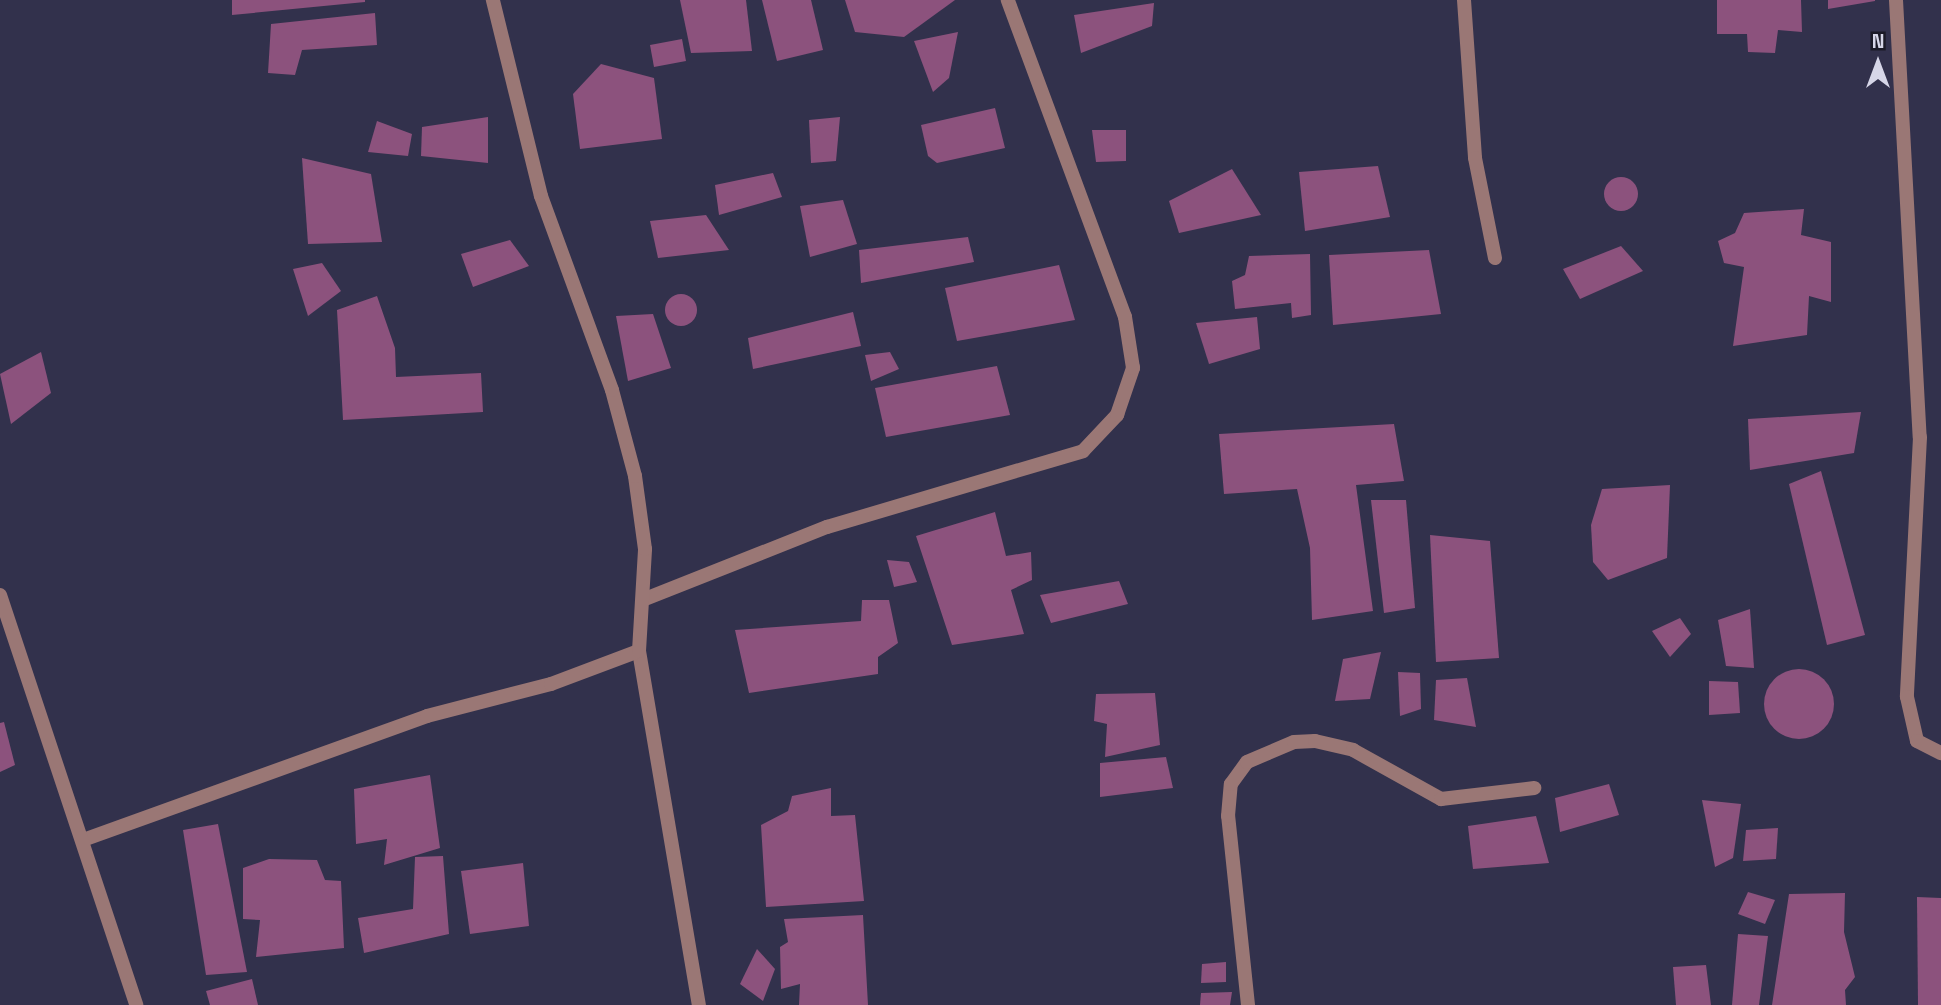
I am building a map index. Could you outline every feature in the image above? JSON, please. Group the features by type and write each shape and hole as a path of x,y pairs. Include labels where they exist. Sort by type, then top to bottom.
{"street":[{"path":"493,0 541,196 612,390 635,476 645,599 639,651 699,1005"},
{"path":"645,599 827,527 1083,451 1117,415 1133,368 1125,317 1008,0"},
{"path":"1464,0 1475,158 1495,258"},
{"path":"1896,0 1920,437 1907,697 1917,741 1941,753"},
{"path":"0,595 83,839 135,1005"},
{"path":"83,839 427,716 551,684 639,651"},
{"path":"1248,1005 1228,817 1231,784 1247,762 1284,745 1315,741 1353,750 1441,799 1534,788"}],"building":[{"path":"232,0 365,0 365,2 232,15"},
{"path":"680,0 746,0 752,51 691,53"},
{"path":"762,0 811,0 823,50 777,61"},
{"path":"845,0 955,0 904,37 855,32"},
{"path":"1717,0 1801,0 1802,32 1778,30 1775,53 1748,52 1747,34 1717,34"},
{"path":"1828,0 1875,0 1875,1 1828,9"},
{"path":"1154,3 1152,26 1081,53 1074,15"},
{"path":"375,13 377,45 302,50 295,75 268,73 271,24"},
{"path":"958,32 949,78 933,92 914,41"},
{"path":"682,39 686,61 654,67 650,45"},
{"path":"601,64 654,78 662,139 580,149 573,94"},
{"path":"995,108 1005,148 937,163 928,156 921,125"},
{"path":"488,117 488,163 421,156 422,127"},
{"path":"840,117 836,161 811,163 809,120"},
{"path":"377,121 412,134 408,156 368,152"},
{"path":"1092,130 1126,130 1126,161 1096,162"},
{"path":"302,158 371,174 382,242 308,244"},
{"path":"1378,166 1390,217 1305,231 1299,172"},
{"path":"1232,169 1261,215 1179,233 1169,201"},
{"path":"773,173 782,197 719,215 715,185"},
{"path":"1621,177 1633,182 1638,194 1633,206 1621,211 1609,206 1604,194 1609,182"},
{"path":"843,200 857,244 810,257 800,206"},
{"path":"1804,209 1801,235 1831,242 1831,302 1809,296 1807,335 1733,346 1744,267 1724,263 1718,241 1735,233 1744,213"},
{"path":"706,215 729,250 658,258 650,221"},
{"path":"968,237 974,262 861,283 859,250"},
{"path":"510,240 529,266 473,287 461,254"},
{"path":"1621,246 1643,271 1580,299 1563,269"},
{"path":"1429,250 1441,314 1333,325 1329,255"},
{"path":"1310,254 1311,315 1292,318 1291,303 1235,309 1232,281 1245,275 1249,256"},
{"path":"322,263 341,291 308,316 293,269"},
{"path":"1059,265 1075,320 957,341 945,288"},
{"path":"681,294 692,299 697,310 692,321 681,326 670,321 665,310 670,299"},
{"path":"377,296 395,348 396,377 481,373 483,412 343,420 337,310"},
{"path":"853,312 861,346 753,369 748,338"},
{"path":"653,314 671,368 628,381 616,316"},
{"path":"1257,317 1260,349 1209,364 1196,323"},
{"path":"41,352 51,393 11,424 0,374"},
{"path":"890,352 899,369 871,381 865,355"},
{"path":"997,366 1010,415 886,437 875,388"},
{"path":"1861,412 1854,453 1750,470 1748,419"},
{"path":"1394,424 1404,481 1356,485 1373,611 1312,620 1310,548 1297,489 1224,494 1219,434"},
{"path":"1821,471 1865,635 1827,645 1789,484"},
{"path":"1670,485 1667,558 1608,580 1593,562 1591,525 1602,489"},
{"path":"1371,500 1406,500 1415,608 1384,613"},
{"path":"995,512 1006,556 1031,552 1032,580 1011,590 1024,634 952,645 916,536"},
{"path":"1430,535 1490,541 1499,658 1436,662"},
{"path":"887,560 909,562 917,582 894,587"},
{"path":"1119,581 1128,604 1051,623 1040,595"},
{"path":"862,600 889,600 898,643 878,657 878,674 749,693 735,630 861,621"},
{"path":"1750,609 1754,668 1726,666 1718,620"},
{"path":"1680,618 1691,634 1670,657 1652,631"},
{"path":"1381,652 1370,699 1335,701 1343,659"},
{"path":"1799,669 1824,679 1834,704 1824,729 1799,739 1774,729 1764,704 1774,679"},
{"path":"1398,672 1420,673 1421,709 1400,716"},
{"path":"1467,678 1476,727 1434,720 1436,680"},
{"path":"1709,681 1738,682 1740,713 1709,715"},
{"path":"1155,693 1160,745 1105,757 1107,724 1094,721 1096,694"},
{"path":"4,722 15,765 0,772 0,723"},
{"path":"1166,757 1173,788 1100,797 1100,763"},
{"path":"430,775 440,848 384,865 387,839 356,844 354,789"},
{"path":"1609,784 1619,815 1560,832 1555,798"},
{"path":"831,788 831,816 855,815 864,901 766,907 761,825 788,811 792,796"},
{"path":"1702,800 1741,804 1733,858 1715,867"},
{"path":"1536,816 1549,863 1473,869 1468,826"},
{"path":"218,824 247,972 206,975 183,830"},
{"path":"1778,828 1776,859 1743,861 1746,830"},
{"path":"443,856 449,934 364,953 358,918 413,909 415,857"},
{"path":"269,859 317,860 325,880 341,881 344,948 256,957 260,920 243,919 243,868"},
{"path":"523,863 529,926 470,934 461,871"},
{"path":"1748,892 1775,900 1765,924 1738,914"},
{"path":"1845,893 1844,932 1855,977 1845,990 1846,1005 1772,1005 1789,894"},
{"path":"1917,897 1941,898 1941,1005 1918,1005"},
{"path":"863,915 868,1005 799,1005 800,984 781,989 780,947 788,942 784,919"},
{"path":"1738,934 1768,936 1759,1005 1732,1005"},
{"path":"757,949 775,969 763,1001 740,984"},
{"path":"1226,962 1226,982 1201,983 1202,964"},
{"path":"1706,965 1711,1005 1676,1005 1673,967"},
{"path":"252,979 258,1005 210,1005 206,991"},
{"path":"1232,992 1230,1005 1200,1005 1201,993"}]}
